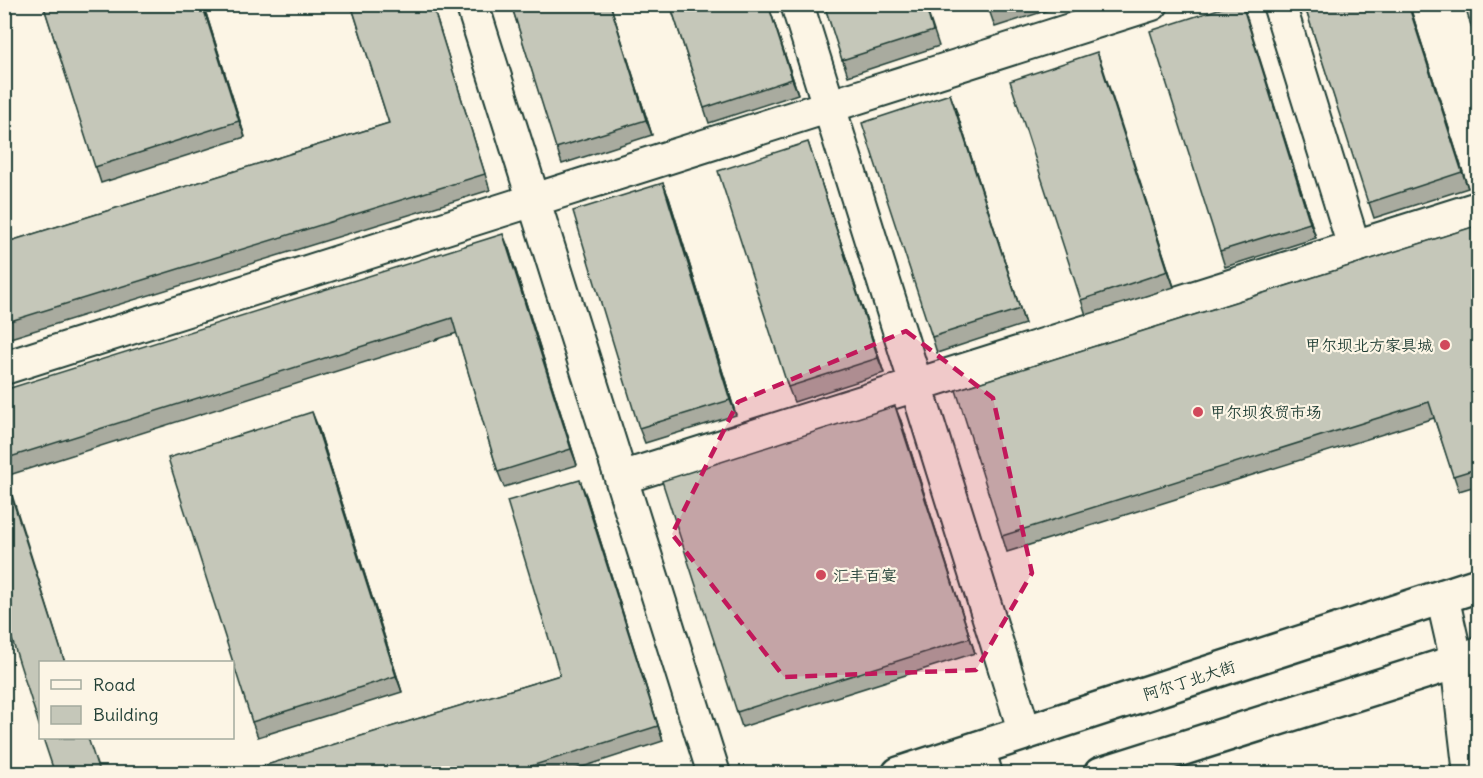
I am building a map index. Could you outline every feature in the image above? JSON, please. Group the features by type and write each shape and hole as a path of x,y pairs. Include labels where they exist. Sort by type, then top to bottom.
{"main road":[{"name":"阿尔丁北大街","path":"899,774 982,761 1025,733 1479,585"},
{"path":"1101,774 1468,658"}],"street":[{"path":"472,4 714,774"},
{"path":"797,4 1025,733"},
{"path":"4,368 1152,4"},
{"path":"1279,4 1354,247"},
{"path":"621,478 1479,208"},
{"path":"1442,596 1468,658 1470,774"}],"highlighted area":[{"path":"906,331 993,398 1032,573 976,670 784,677 672,534 738,402"}],"building":[{"path":"43,4 202,4 239,121 95,167"},
{"path":"351,4 432,4 485,174 4,323 4,243 389,123"},
{"path":"511,4 610,4 646,120 556,148"},
{"path":"670,4 768,4 792,79 704,108"},
{"path":"824,4 925,4 933,31 842,60"},
{"path":"987,4 1013,4 989,12"},
{"path":"1234,4 1242,4 1310,223 1220,251 1150,31"},
{"path":"1304,4 1408,4 1462,172 1368,203"},
{"path":"1464,4 1479,4 1479,50"},
{"path":"1097,52 1168,271 1081,300 1010,81"},
{"path":"950,94 1020,309 932,337 862,123"},
{"path":"808,142 878,358 788,387 718,171"},
{"path":"663,183 730,400 639,428 573,211"},
{"name":"甲尔坝农贸市场","path":"1479,225 1479,468 1453,476 1429,402 1002,536 956,390"},
{"path":"503,234 571,449 498,472 452,318 4,459 4,390"},
{"name":"汇丰百宴","path":"895,406 970,638 737,712 662,481"},
{"path":"312,412 396,676 252,722 168,458"},
{"path":"4,473 64,661 39,661 39,725 4,614"},
{"path":"580,480 658,726 506,774 237,774 560,675 507,501"},
{"path":"43,739 88,739 100,774 55,774"}],"place":[{"name":"甲尔坝北方家具城","path":"1445,345"},
{"name":"甲尔坝农贸市场","path":"1198,412"},
{"name":"汇丰百宴","path":"821,575"}]}
